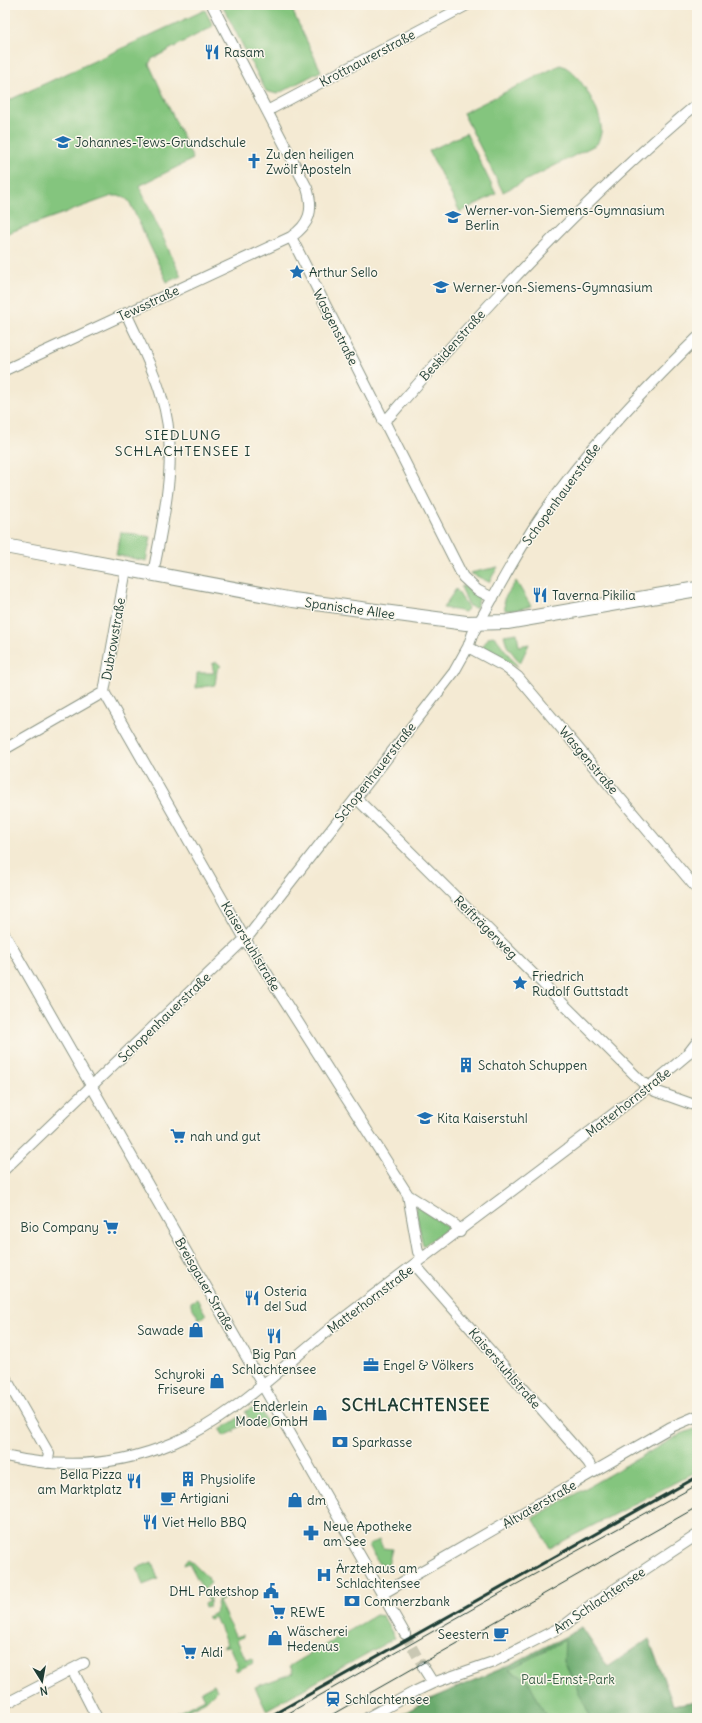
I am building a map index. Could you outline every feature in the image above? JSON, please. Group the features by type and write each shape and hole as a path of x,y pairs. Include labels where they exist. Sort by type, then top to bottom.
{"main road":[{"name":"Spanische Allee","path":"5,546 293,600 434,619 479,623 507,622 697,589"}],"street":[{"path":"212,5 310,196 311,208 306,222 300,230 291,236"},
{"name":"Krottnaurerstraße","path":"267,111 466,5"},
{"name":"Beskidenstraße","path":"383,421 390,416 469,325 554,235 619,173 697,104"},
{"name":"Wasgenstraße","path":"291,236 463,577 477,590 493,598"},
{"name":"Tewsstraße","path":"5,370 291,236"},
{"path":"126,313 162,396 169,444 169,489 154,574"},
{"name":"Schopenhauerstraße","path":"5,1169 245,939 454,672 493,598 542,515 568,480 638,397 697,338"},
{"name":"Dubrowstraße","path":"5,749 104,692 126,569"},
{"name":"Wasgenstraße","path":"468,646 506,667 518,677 697,889"},
{"name":"Kaiserstuhlstraße","path":"104,692 245,939 408,1195 418,1252 423,1258"},
{"name":"Reifträgerweg","path":"356,798 642,1082 649,1087 697,1106"},
{"name":"Breisgauer Straße","path":"5,935 405,1634"},
{"name":"Matterhornstraße","path":"5,1456 47,1463 107,1462 149,1452 182,1439 215,1420 263,1384 336,1324 460,1232 649,1087 687,1055 697,1042"},
{"name":"Kaiserstuhlstraße","path":"408,1195 455,1225 460,1232"},
{"name":"Kaiserstuhlstraße","path":"415,1265 588,1462 594,1472"},
{"path":"5,1377 49,1454 47,1463"},
{"name":"Altvaterstraße","path":"382,1594 671,1428 697,1416"},
{"name":"Am Schlachtensee","path":"367,1718 433,1683 493,1662 565,1625 591,1605 697,1535"},
{"path":"5,1704 84,1664"},
{"path":"423,1666 433,1683"},
{"path":"72,1669 97,1718"}],"green space":[{"path":"222,5 306,5 293,12 321,71 277,94 266,91"},
{"path":"205,10 213,26 152,59 149,64 193,159 139,186 181,276 167,282 129,201 122,196 112,196 5,234 5,102"},
{"path":"560,65 567,68 580,81 597,110 601,126 601,133 598,142 597,144 503,192 463,113"},
{"path":"466,133 496,194 460,212 429,151"},
{"path":"121,532 151,537 146,561 116,555"},
{"path":"498,567 489,582 470,573"},
{"path":"516,581 531,606 517,610 505,610 504,599"},
{"path":"463,586 480,597 476,608 469,606 461,587"},
{"path":"456,589 467,606 468,609 465,612 443,608"},
{"path":"517,633 519,646 529,644 520,663 507,646 504,635"},
{"path":"493,636 518,667 481,649 489,637"},
{"path":"217,662 221,666 217,670 215,685 196,688 197,673 214,673 212,664"},
{"path":"417,1206 449,1228 423,1246 415,1207"},
{"path":"197,1299 206,1315 199,1319 191,1305 191,1302"},
{"path":"251,1408 261,1410 268,1424 263,1427 250,1421 245,1412"},
{"path":"241,1416 245,1423 234,1430 235,1431 224,1436 220,1430"},
{"path":"697,1428 697,1471 550,1548 533,1518 681,1434"},
{"path":"379,1540 383,1548 392,1549 388,1565 378,1563 369,1545"},
{"path":"189,1559 211,1583 205,1589 211,1597 209,1607 205,1608 204,1604 209,1601 189,1563 184,1565 185,1561"},
{"path":"152,1562 158,1579 143,1585 137,1568"},
{"path":"220,1592 224,1599 219,1602 236,1637 242,1635 243,1637 237,1640 246,1660 252,1658 253,1663 236,1671 234,1669 238,1666 229,1646 222,1647 227,1644 215,1617 209,1619 207,1617 215,1613"},
{"path":"376,1615 383,1616 395,1638 266,1710 255,1687 293,1673 290,1666"},
{"name":"Paul-Ernst-Park","path":"582,1628 608,1667 649,1639 673,1705 697,1701 697,1714 682,1718 395,1718 430,1699 508,1666"},
{"name":"Paul-Ernst-Park","path":"582,1628 608,1667 649,1639 673,1705 697,1701 697,1714 682,1718 591,1718 564,1661 565,1640 508,1670 528,1680 547,1718 395,1718 430,1699 508,1666"},
{"path":"214,1684 217,1690 206,1701 172,1718 167,1718 205,1699 201,1691"}],"tunnel":[{"path":"405,1634 423,1667"}],"tram line":[{"path":"280,1718 506,1590 697,1485"},
{"path":"326,1718 697,1507"}],"railway":[{"path":"267,1718 697,1477"}],"place":[{"name":"Rasam","path":"212,52"},
{"name":"Johannes-Tews-Grundschule","path":"63,142"},
{"name":"Zu den heiligen Zwölf Aposteln","path":"254,161"},
{"name":"Werner-von-Siemens-Gymnasium Berlin","path":"453,217"},
{"name":"Arthur Sello","path":"297,272"},
{"name":"Werner-von-Siemens-Gymnasium","path":"441,287"},
{"name":"Taverna Pikilia","path":"540,595"},
{"name":"Friedrich Rudolf Guttstadt","path":"520,983"},
{"name":"Schatoh Schuppen","path":"466,1065"},
{"name":"Kita Kaiserstuhl","path":"425,1118"},
{"name":"nah und gut","path":"178,1136"},
{"name":"Bio Company","path":"111,1227"},
{"name":"Osteria del Sud","path":"252,1298"},
{"name":"Sawade","path":"196,1330"},
{"name":"Big Pan Schlachtensee","path":"274,1336"},
{"name":"Engel & Völkers","path":"371,1365"},
{"name":"Schyroki Friseure","path":"217,1381"},
{"name":"Enderlein Mode GmbH","path":"320,1413"},
{"name":"Sparkasse","path":"340,1442"},
{"name":"Physiolife","path":"188,1479"},
{"name":"Bella Pizza am Marktplatz","path":"134,1481"},
{"name":"Artigiani","path":"168,1498"},
{"name":"dm","path":"295,1500"},
{"name":"Viet Hello BBQ","path":"150,1522"},
{"name":"Neue Apotheke am See","path":"311,1533"},
{"name":"Ärztehaus am Schlachtensee","path":"324,1575"},
{"name":"DHL Paketshop","path":"271,1591"},
{"name":"Commerzbank","path":"352,1601"},
{"name":"REWE","path":"278,1612"},
{"name":"Seestern","path":"501,1634"},
{"name":"Wäscherei Hedenus","path":"275,1638"},
{"name":"Aldi","path":"189,1652"},
{"name":"Schlachtensee","path":"333,1699"}],"district":[{"name":"SIEDLUNG SCHLACHTENSEE I","path":"183,444"},
{"name":"SCHLACHTENSEE","path":"416,1405"}]}
